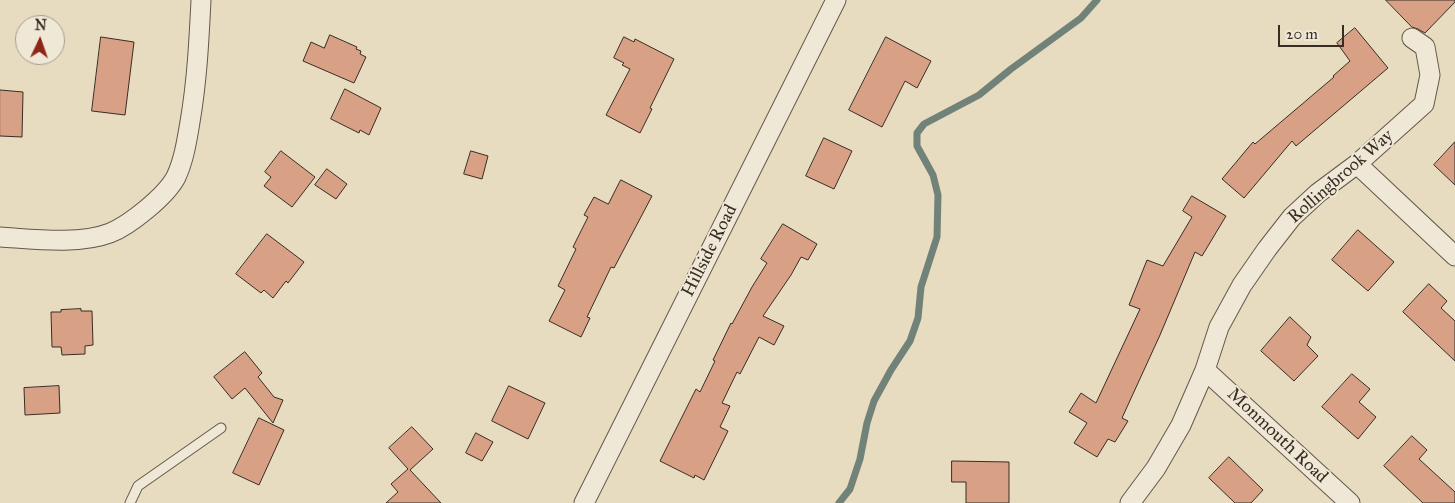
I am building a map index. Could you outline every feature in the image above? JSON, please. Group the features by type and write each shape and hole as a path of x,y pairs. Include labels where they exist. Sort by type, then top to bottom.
{"street":[{"path":"0,237 77,240 110,233 134,220 157,200 175,178 186,146 196,88 201,0"},
{"name":"Hillside Road","path":"584,503 836,0"},
{"name":"Rollingbrook Way","path":"1130,503 1156,468 1181,425 1205,370 1219,327 1242,285 1268,249 1292,217 1318,193 1357,164 1424,104 1430,75 1425,47 1412,38"},
{"path":"1357,164 1455,256"},
{"name":"Monmouth Road","path":"1205,370 1350,503"}],"lane":[{"path":"130,503 138,486 221,428"}],"building":[{"path":"1386,0 1455,0 1455,2 1425,33 1412,27"},
{"path":"1355,28 1388,68 1296,146 1292,141 1244,198 1222,179 1253,142 1255,144 1334,77 1350,61 1337,43"},
{"path":"330,35 357,47 356,49 361,51 360,54 366,57 354,83 303,61 311,42 324,48"},
{"path":"101,37 134,42 125,115 92,111"},
{"path":"624,37 634,42 635,39 674,59 640,133 606,115 630,69 622,65 624,63 614,58"},
{"path":"886,37 931,61 917,88 905,81 882,127 849,110"},
{"path":"345,89 381,108 369,135 360,130 359,133 331,119"},
{"path":"0,90 23,92 22,137 0,136"},
{"path":"824,138 852,151 834,189 806,176"},
{"path":"1455,142 1455,185 1434,165"},
{"path":"281,151 315,177 292,207 264,186 271,177 265,172"},
{"path":"471,151 488,156 482,179 464,174"},
{"path":"327,169 347,184 336,199 315,185"},
{"path":"621,180 652,196 614,268 611,267 587,317 590,318 581,337 549,321 565,290 558,286 576,249 573,247 588,217 584,215 594,197 608,204"},
{"path":"1192,196 1226,216 1202,256 1195,252 1122,418 1128,421 1115,442 1108,439 1097,457 1074,443 1087,423 1069,412 1081,393 1096,403 1140,309 1129,305 1147,260 1163,266 1192,217 1183,211"},
{"path":"783,224 817,244 808,260 801,257 763,316 784,326 774,345 759,337 740,374 737,372 722,403 730,406 720,427 728,431 704,480 695,475 694,478 660,461 696,389 700,392 731,323 767,263 761,259"},
{"path":"1358,230 1394,262 1368,291 1332,260"},
{"path":"267,234 304,262 288,283 286,281 273,298 264,290 261,293 236,274"},
{"path":"1429,284 1447,301 1441,308 1455,321 1455,361 1403,312"},
{"path":"81,309 81,311 92,311 93,345 85,346 85,354 62,355 61,347 52,347 51,312"},
{"path":"1290,317 1311,337 1307,345 1318,356 1294,381 1261,351"},
{"path":"245,352 262,373 258,377 274,397 283,400 273,423 245,388 232,399 214,377"},
{"path":"1352,374 1370,389 1359,402 1376,417 1358,439 1322,407"},
{"path":"59,386 60,413 25,415 24,388"},
{"path":"509,386 545,403 528,439 492,421"},
{"path":"259,418 284,430 259,485 233,473"},
{"path":"412,427 433,449 410,470 441,503 386,503 398,492 391,484 408,469 389,448"},
{"path":"476,433 493,442 482,461 466,453"},
{"path":"1412,436 1427,450 1419,459 1455,492 1455,503 1423,503 1384,466"},
{"path":"1229,457 1263,490 1251,503 1235,503 1209,478"},
{"path":"952,461 1009,462 1009,503 966,503 966,482 952,482"}],"waterway":[{"path":"839,503 850,489 860,459 867,423 874,401 910,341 918,318 921,287 937,237 938,195 933,175 917,146 917,133 924,124 979,95 1081,18 1097,0"}]}
